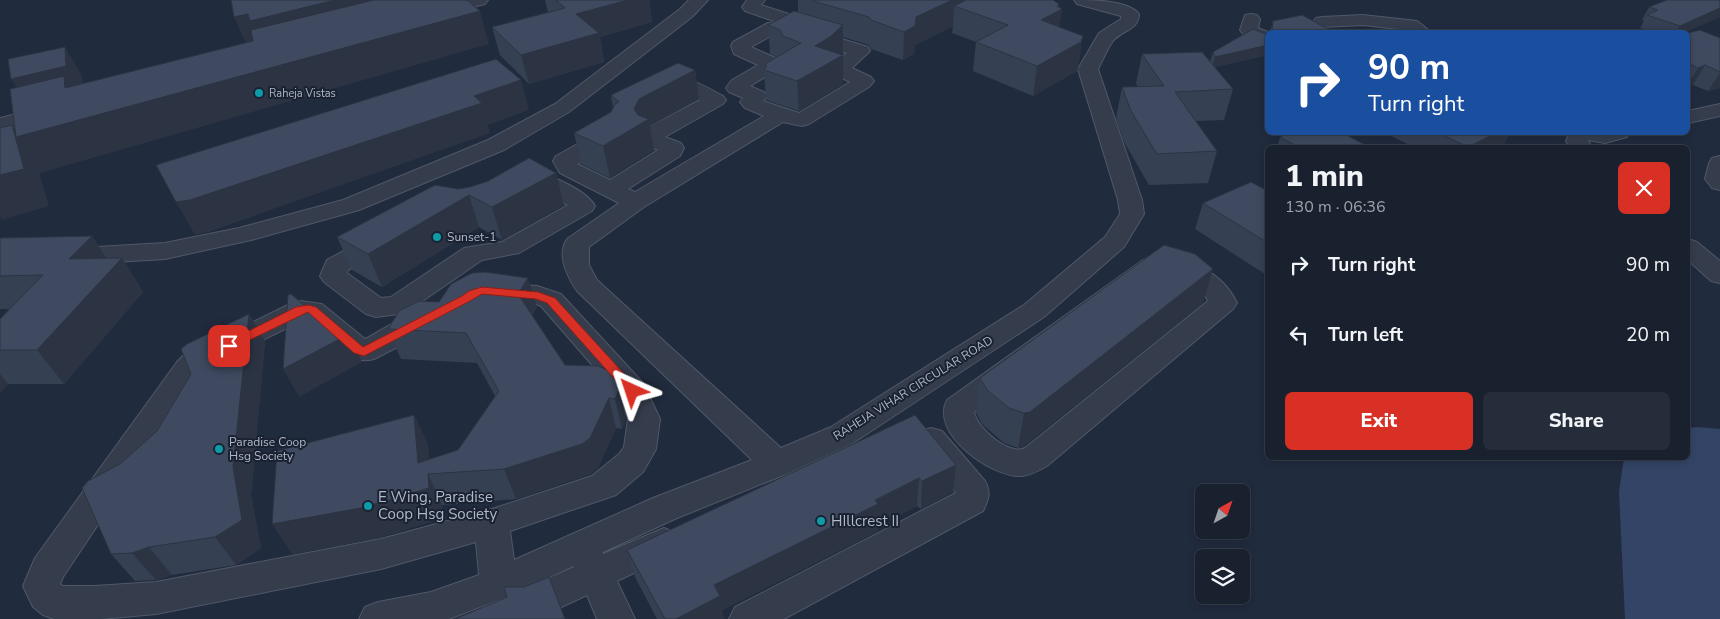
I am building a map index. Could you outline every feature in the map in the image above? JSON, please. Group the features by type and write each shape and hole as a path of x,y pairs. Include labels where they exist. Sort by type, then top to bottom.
{"street":[{"path":"421,15 479,0"},
{"path":"0,258 46,258 165,251 242,236 351,206 496,145 562,108 686,13 698,0"},
{"path":"756,0 751,6 819,31"},
{"name":"RAHEJA VIHAR CIRCULAR ROAD","path":"589,561 665,508 777,464 842,435 1034,311 1115,242 1132,214 1130,200 1088,69 1086,52 1130,20 1130,14 1124,10 1083,0"},
{"path":"1251,19 1249,30 1265,38"},
{"path":"1332,30 1322,22 1363,20 1411,24 1419,30"},
{"path":"576,244 636,202 780,115 802,120 862,83 864,81 861,78 841,70 842,67 862,52 859,49 778,27 740,46 741,50 773,64 739,84 736,88 757,96 750,102 752,104 780,115"},
{"path":"611,190 672,151 672,148 669,146 652,139 657,132 716,100 686,85 679,84 646,100"},
{"path":"0,125 67,107"},
{"path":"1690,117 1720,110"},
{"path":"619,113 602,122 602,126 608,131 608,136 564,161 568,168 636,202"},
{"path":"1720,163 1717,179 1720,183"},
{"path":"535,180 540,180 581,202 582,206 548,226 500,252 485,251 473,254 398,305 376,308 334,276 336,266 438,210 457,206 468,212 474,212 535,180"},
{"path":"548,226 576,244"},
{"path":"576,244 576,265 586,285 777,464"},
{"path":"1690,249 1720,275"},
{"path":"1161,264 1172,265 1211,284 1221,296 1223,303 1036,457 1023,463 1006,459 978,443 961,426 958,408 1062,330 1152,266 1161,264"},
{"path":"482,291 538,295 551,300 632,391 644,419 640,449 631,463 604,486 492,523 381,554 156,598 94,603 56,603 46,595 41,586 48,569 187,369 193,363 300,310 312,310 359,350 364,352 461,300 482,291"},
{"path":"1034,311 1062,330"},
{"path":"378,619 431,608 497,602 589,561 880,441 914,429 925,433 973,490 971,501 748,619"},
{"path":"492,523 497,602"},
{"path":"589,561 616,619"}],"water":[{"path":"1690,428 1720,429 1720,619 1625,619 1619,492 1624,460 1690,460"}],"building":[{"path":"231,0 335,0 250,21 248,14 234,17"},
{"path":"374,0 467,0 480,11 16,137 10,89 64,76 65,88 253,41 251,30"},
{"path":"556,0 628,0 576,14 599,33 521,55 492,27 565,8"},
{"path":"952,0 916,17 915,26 904,32 871,20 869,17 813,1"},
{"path":"966,0 1053,0 1062,9 1041,20 1083,36 1081,42 1037,66 976,42 1008,25 954,6"},
{"path":"1667,0 1720,0 1720,8 1680,26 1647,15 1658,10 1649,7"},
{"path":"794,11 843,25 830,37 815,46 843,55 797,81 764,70 767,66 765,64 801,43 783,36 780,30 768,25"},
{"path":"1302,15 1330,30 1272,30 1273,21"},
{"path":"1253,29 1265,34 1265,46 1215,57 1213,52"},
{"path":"1700,30 1720,38 1720,72 1705,65 1698,68 1690,64 1690,32"},
{"path":"65,47 66,66 11,79 8,59"},
{"path":"1202,52 1233,89 1175,92 1217,151 1157,154 1131,111 1122,87 1164,86 1142,54"},
{"path":"496,59 521,80 474,96 482,103 190,200 176,202 156,165"},
{"path":"678,63 695,70 639,99 634,109 638,115 649,119 603,146 574,133 611,112 615,104 619,102 611,95"},
{"path":"12,125 24,169 0,175 0,128"},
{"path":"1284,135 1347,135 1365,145 1295,145 1280,137"},
{"path":"1442,135 1492,135 1472,145 1464,145"},
{"path":"529,158 556,173 492,207 469,195 368,254 337,237 435,185 458,189 470,187 488,181"},
{"path":"1251,182 1265,189 1265,241 1203,203"},
{"path":"92,236 69,259 122,258 37,350 0,350 0,319 43,275 0,276 0,238"},
{"path":"1164,245 1195,254 1213,269 1030,412 1024,413 1009,408 987,390 980,378"},
{"path":"485,272 528,278 518,294 565,365 598,366 612,372 619,389 615,399 609,398 590,438 582,444 504,469 428,474 429,488 361,508 272,524 277,451 414,415 418,463 458,450 499,391 466,333 388,329 399,311 419,301 439,302 451,284 472,273"},
{"path":"291,294 330,327 349,334 283,369 288,295"},
{"path":"249,314 233,467 242,520 215,537 149,547 132,553 111,554 82,488 88,481 120,464 157,431 191,374 181,349 187,344"},
{"name":"HIllcrest II","path":"915,415 956,465 922,481 919,478 875,500 878,504 714,585 720,596 676,619 665,619 627,550"},
{"path":"549,577 565,619 455,619 507,597 504,587 524,587"}],"place":[{"name":"Raheja Vistas","path":"259,93"},
{"name":"Sunset-1","path":"437,237"},
{"name":"Paradise Coop Hsg Society","path":"219,449"},
{"name":"E Wing, Paradise Coop Hsg Society","path":"368,506"},
{"name":"HIllcrest II","path":"821,521"}],"route":[{"path":"229,346 300,310 308,309 312,310 359,350 364,352 473,293 482,291 538,295 551,300 632,391"}]}
